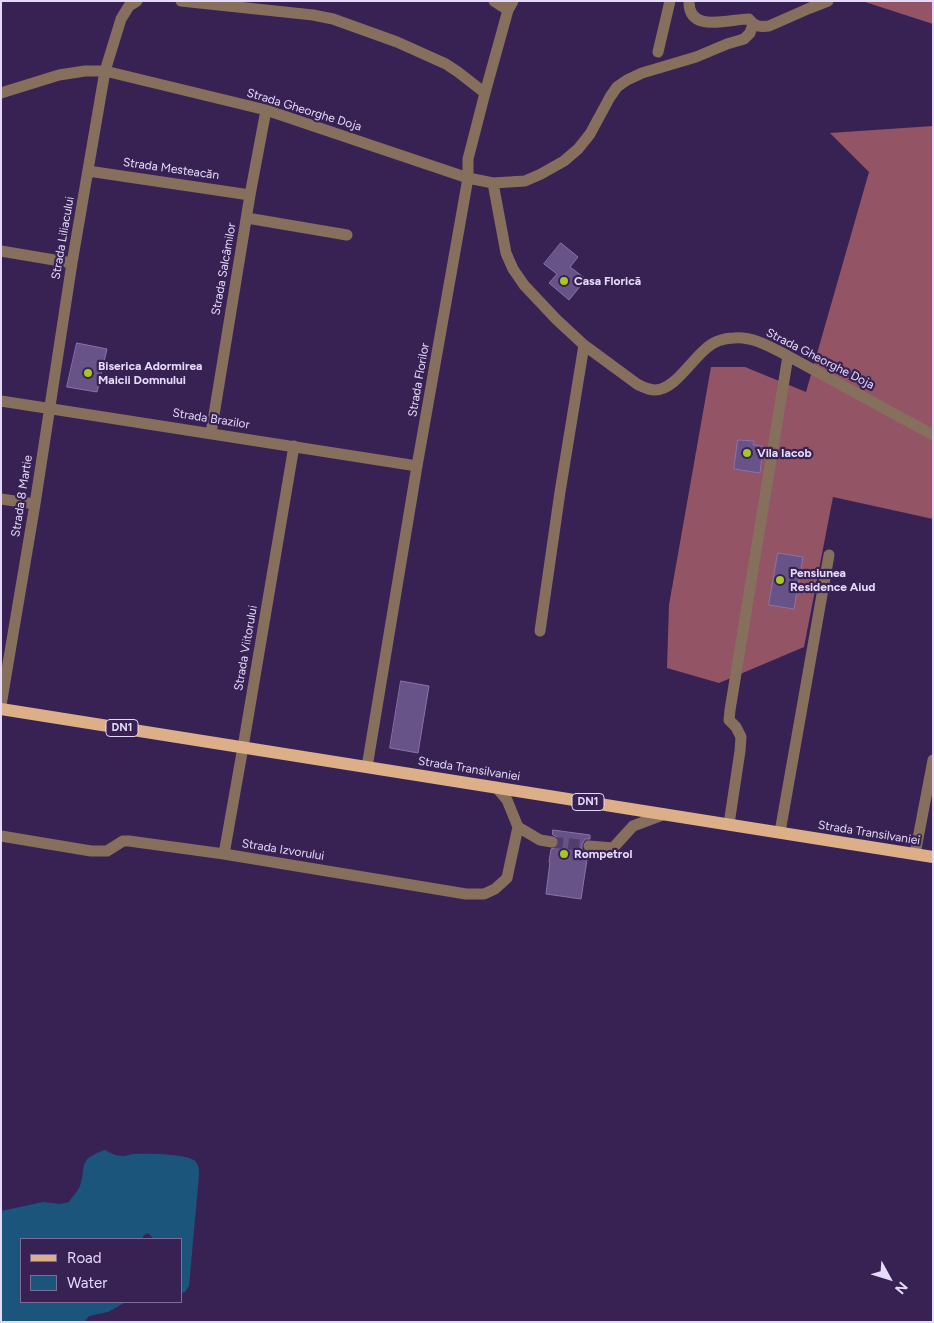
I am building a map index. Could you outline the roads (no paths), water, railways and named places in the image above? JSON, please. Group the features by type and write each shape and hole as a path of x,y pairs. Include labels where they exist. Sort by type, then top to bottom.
{"main road":[{"name":"Strada Transilvaniei","path":"1,709 933,857"}],"street":[{"path":"105,71 121,19 129,6 137,1"},
{"path":"181,1 313,15 333,19 397,42 446,64 484,93"},
{"path":"494,1 511,6"},
{"path":"658,52 670,1"},
{"path":"689,1 689,9 694,17 701,22 749,19 753,24 762,27 769,26 828,1"},
{"name":"Strada Florilor","path":"368,767 417,466 468,178 468,159 484,93 511,6"},
{"name":"Strada Gheorghe Doja","path":"1,93 60,75 85,71 105,71 266,110 468,178 493,183 525,181 564,161 578,149 590,134 617,87 627,80 642,73 696,57 744,39 750,33 753,24"},
{"name":"Strada Liliacului","path":"50,409 72,263 105,71"},
{"name":"Strada Salcâmilor","path":"210,433 266,110"},
{"name":"Strada Mesteacăn","path":"88,171 250,195"},
{"name":"Strada Gheorghe Doja","path":"493,183 506,253 513,269 536,298 584,345 637,384 646,389 661,390 669,386 701,353 717,341 747,338 788,356 933,435"},
{"path":"247,218 347,235"},
{"path":"1,251 72,263"},
{"path":"540,631 584,345"},
{"path":"729,824 741,737 736,727 729,720 730,710 788,356"},
{"name":"Strada Brazilor","path":"1,401 417,466"},
{"name":"Strada 8 Martie","path":"1,705 50,409"},
{"name":"Strada Viitorului","path":"224,854 294,446"},
{"path":"1,499 35,504"},
{"path":"780,832 829,555"},
{"path":"915,854 933,760"},
{"path":"496,787 507,800 518,827 540,840 552,842"},
{"path":"589,846 613,848 634,826 665,814"},
{"name":"Strada Izvorului","path":"1,836 91,851 107,851 123,841 129,841 224,854 466,894 484,894 495,889 507,878 518,827"}],"water":[{"path":"105,1150 120,1156 133,1154 176,1155 195,1161 199,1175 189,1286 185,1292 182,1293 182,1238 153,1238 148,1233 142,1238 20,1238 20,1303 124,1303 108,1312 89,1316 84,1322 1,1322 1,1211 43,1202 60,1204 69,1202 80,1186 87,1160"}],"tunnel":[{"path":"552,842 589,846"}],"place":[{"name":"Casa Florică","path":"564,281"},
{"name":"Biserica Adormirea Maicii Domnului","path":"88,373"},
{"name":"Vila Iacob","path":"747,453"},
{"name":"Pensiunea Residence Aiud","path":"780,580"},
{"name":"Rompetrol","path":"564,854"}]}
